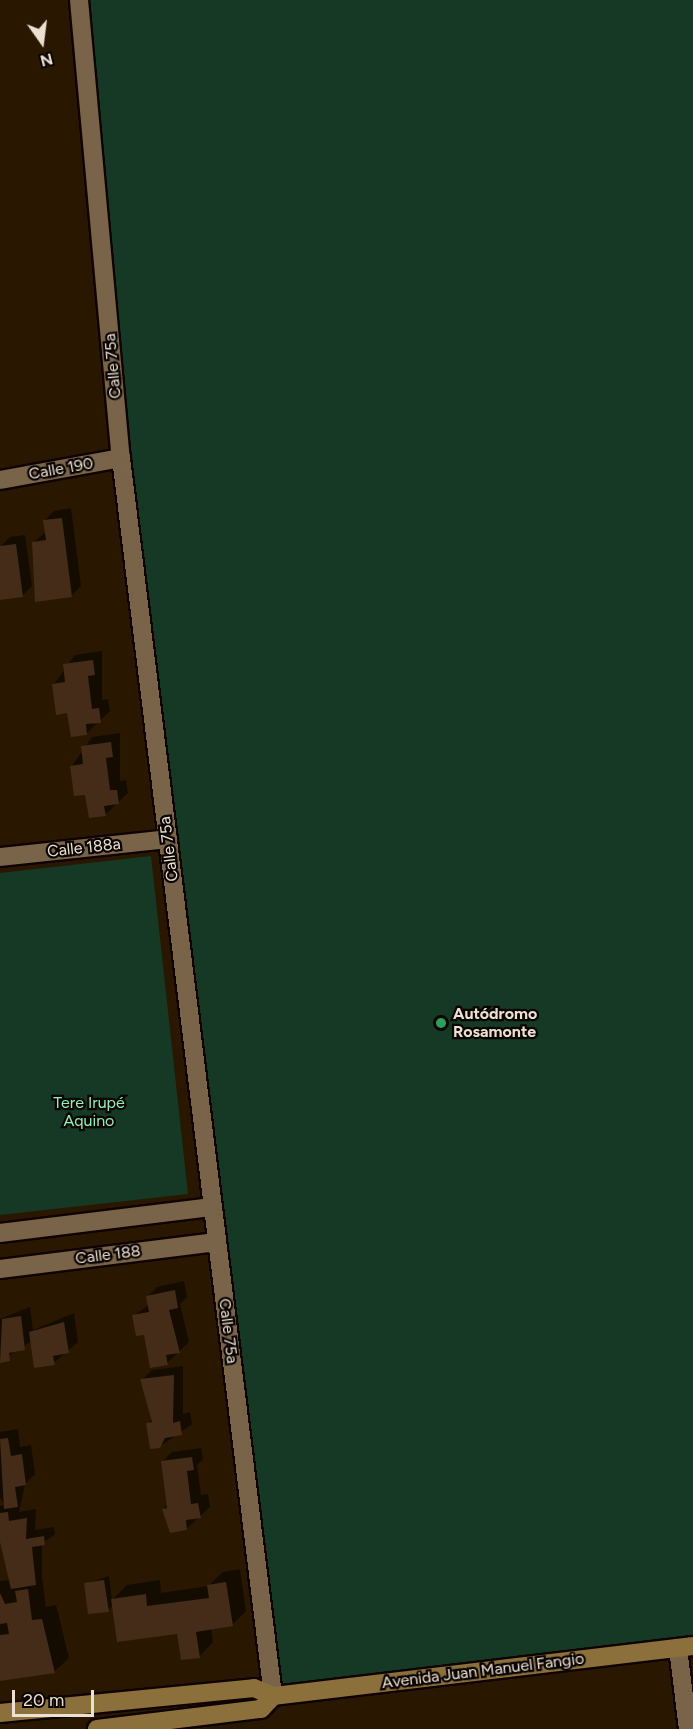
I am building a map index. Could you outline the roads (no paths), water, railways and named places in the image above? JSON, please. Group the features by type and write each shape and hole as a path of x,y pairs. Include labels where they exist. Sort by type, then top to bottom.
{"main road":[{"name":"Avenida Juan Manuel Fangio","path":"0,1713 254,1688 273,1696 686,1647"},
{"name":"Avenida Juan Manuel Fangio","path":"97,1729 261,1709 273,1696"}],"street":[{"name":"Calle 75a","path":"79,0 121,458 273,1696"},
{"name":"Calle 190","path":"0,480 121,458"},
{"name":"Calle 188a","path":"0,857 168,839"},
{"path":"0,1233 212,1207"},
{"name":"Calle 188","path":"0,1269 216,1242"},
{"path":"686,1647 688,1729"}],"place":[{"name":"Autódromo Rosamonte","path":"441,1023"}],"park label":[{"name":"Tere Irupé Aquino","path":"89,1112"}]}
